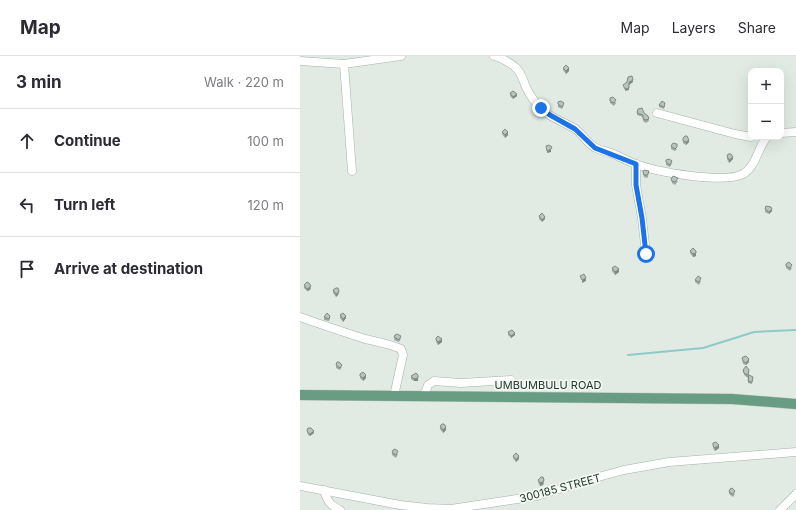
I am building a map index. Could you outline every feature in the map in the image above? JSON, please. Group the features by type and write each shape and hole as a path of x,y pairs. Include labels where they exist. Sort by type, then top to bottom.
{"main road":[{"name":"UMBUMBULU ROAD","path":"300,395 732,399 796,404"}],"street":[{"path":"300,61 344,64 401,56"},
{"path":"494,56 507,61 516,67 524,79 531,96 541,108 550,115 575,129 595,148 636,164 669,172 710,178 736,177 744,174 752,166 765,140"},
{"path":"344,64 352,171"},
{"path":"656,114 748,136"},
{"path":"784,132 796,132"},
{"path":"636,164 636,185 642,218 646,254"},
{"path":"300,317 336,330 401,349 403,355 394,396"},
{"path":"424,396 428,385 434,381 461,383 511,380"},
{"name":"300185 STREET","path":"300,486 400,505 451,509 537,496 624,470 669,462 796,452"},
{"path":"324,490 326,499 330,505 340,510"},
{"path":"780,510 796,494"}],"building":[{"path":"566,65 569,68 566,71 563,68"},
{"path":"632,76 633,80 629,82 629,88 625,89 623,85 627,82 628,77"},
{"path":"513,91 517,94 513,97 510,93"},
{"path":"613,97 616,100 614,103 610,101 610,98"},
{"path":"561,101 564,103 562,107 558,104 558,102"},
{"path":"662,101 665,103 664,107 659,105"},
{"path":"642,108 649,119 643,119 643,115 637,113 638,109"},
{"path":"505,129 508,132 505,135 502,132"},
{"path":"685,136 687,136 689,140 686,142 683,141"},
{"path":"673,143 677,144 675,149 671,146"},
{"path":"549,145 552,147 547,151 546,146"},
{"path":"728,154 731,154 733,157 729,160 727,156"},
{"path":"669,159 672,161 670,165 666,162 666,160"},
{"path":"644,170 649,171 647,175 644,175"},
{"path":"673,176 678,178 675,182 671,179"},
{"path":"766,206 771,207 772,209 769,212 765,209"},
{"path":"542,213 545,217 542,220 539,216"},
{"path":"693,248 696,253 693,254 690,251"},
{"path":"789,262 792,265 790,268 786,266"},
{"path":"615,266 619,269 615,272 612,268"},
{"path":"584,274 586,278 582,280 580,276"},
{"path":"698,276 701,278 699,282 695,280"},
{"path":"307,282 311,286 307,289 304,285"},
{"path":"338,288 339,291 336,294 333,290"},
{"path":"327,313 330,316 329,319 324,317"},
{"path":"343,313 346,316 343,319 340,315"},
{"path":"512,330 515,333 511,336 508,332"},
{"path":"397,334 401,336 399,340 394,337"},
{"path":"438,336 442,339 438,342 436,338"},
{"path":"746,356 749,359 746,363 742,358"},
{"path":"337,362 342,365 340,368 336,365"},
{"path":"746,366 749,370 748,375 744,373 743,370"},
{"path":"363,372 366,375 363,378 360,374"},
{"path":"416,373 418,378 414,379 411,376"},
{"path":"749,375 753,377 752,382 748,381"},
{"path":"442,424 446,427 443,430 440,426"},
{"path":"308,428 311,428 314,431 310,434 308,433"},
{"path":"716,442 719,445 715,448 713,443"},
{"path":"395,449 398,451 396,455 392,452"},
{"path":"516,453 519,456 516,460 513,456"},
{"path":"543,477 544,480 540,483 538,480"},
{"path":"732,488 735,491 733,494 729,492"}],"waterway":[{"path":"628,355 703,348 754,332 796,330"}],"route":[{"path":"541,108 550,115 575,129 595,148 636,164 636,185 644,228 646,254"}]}
